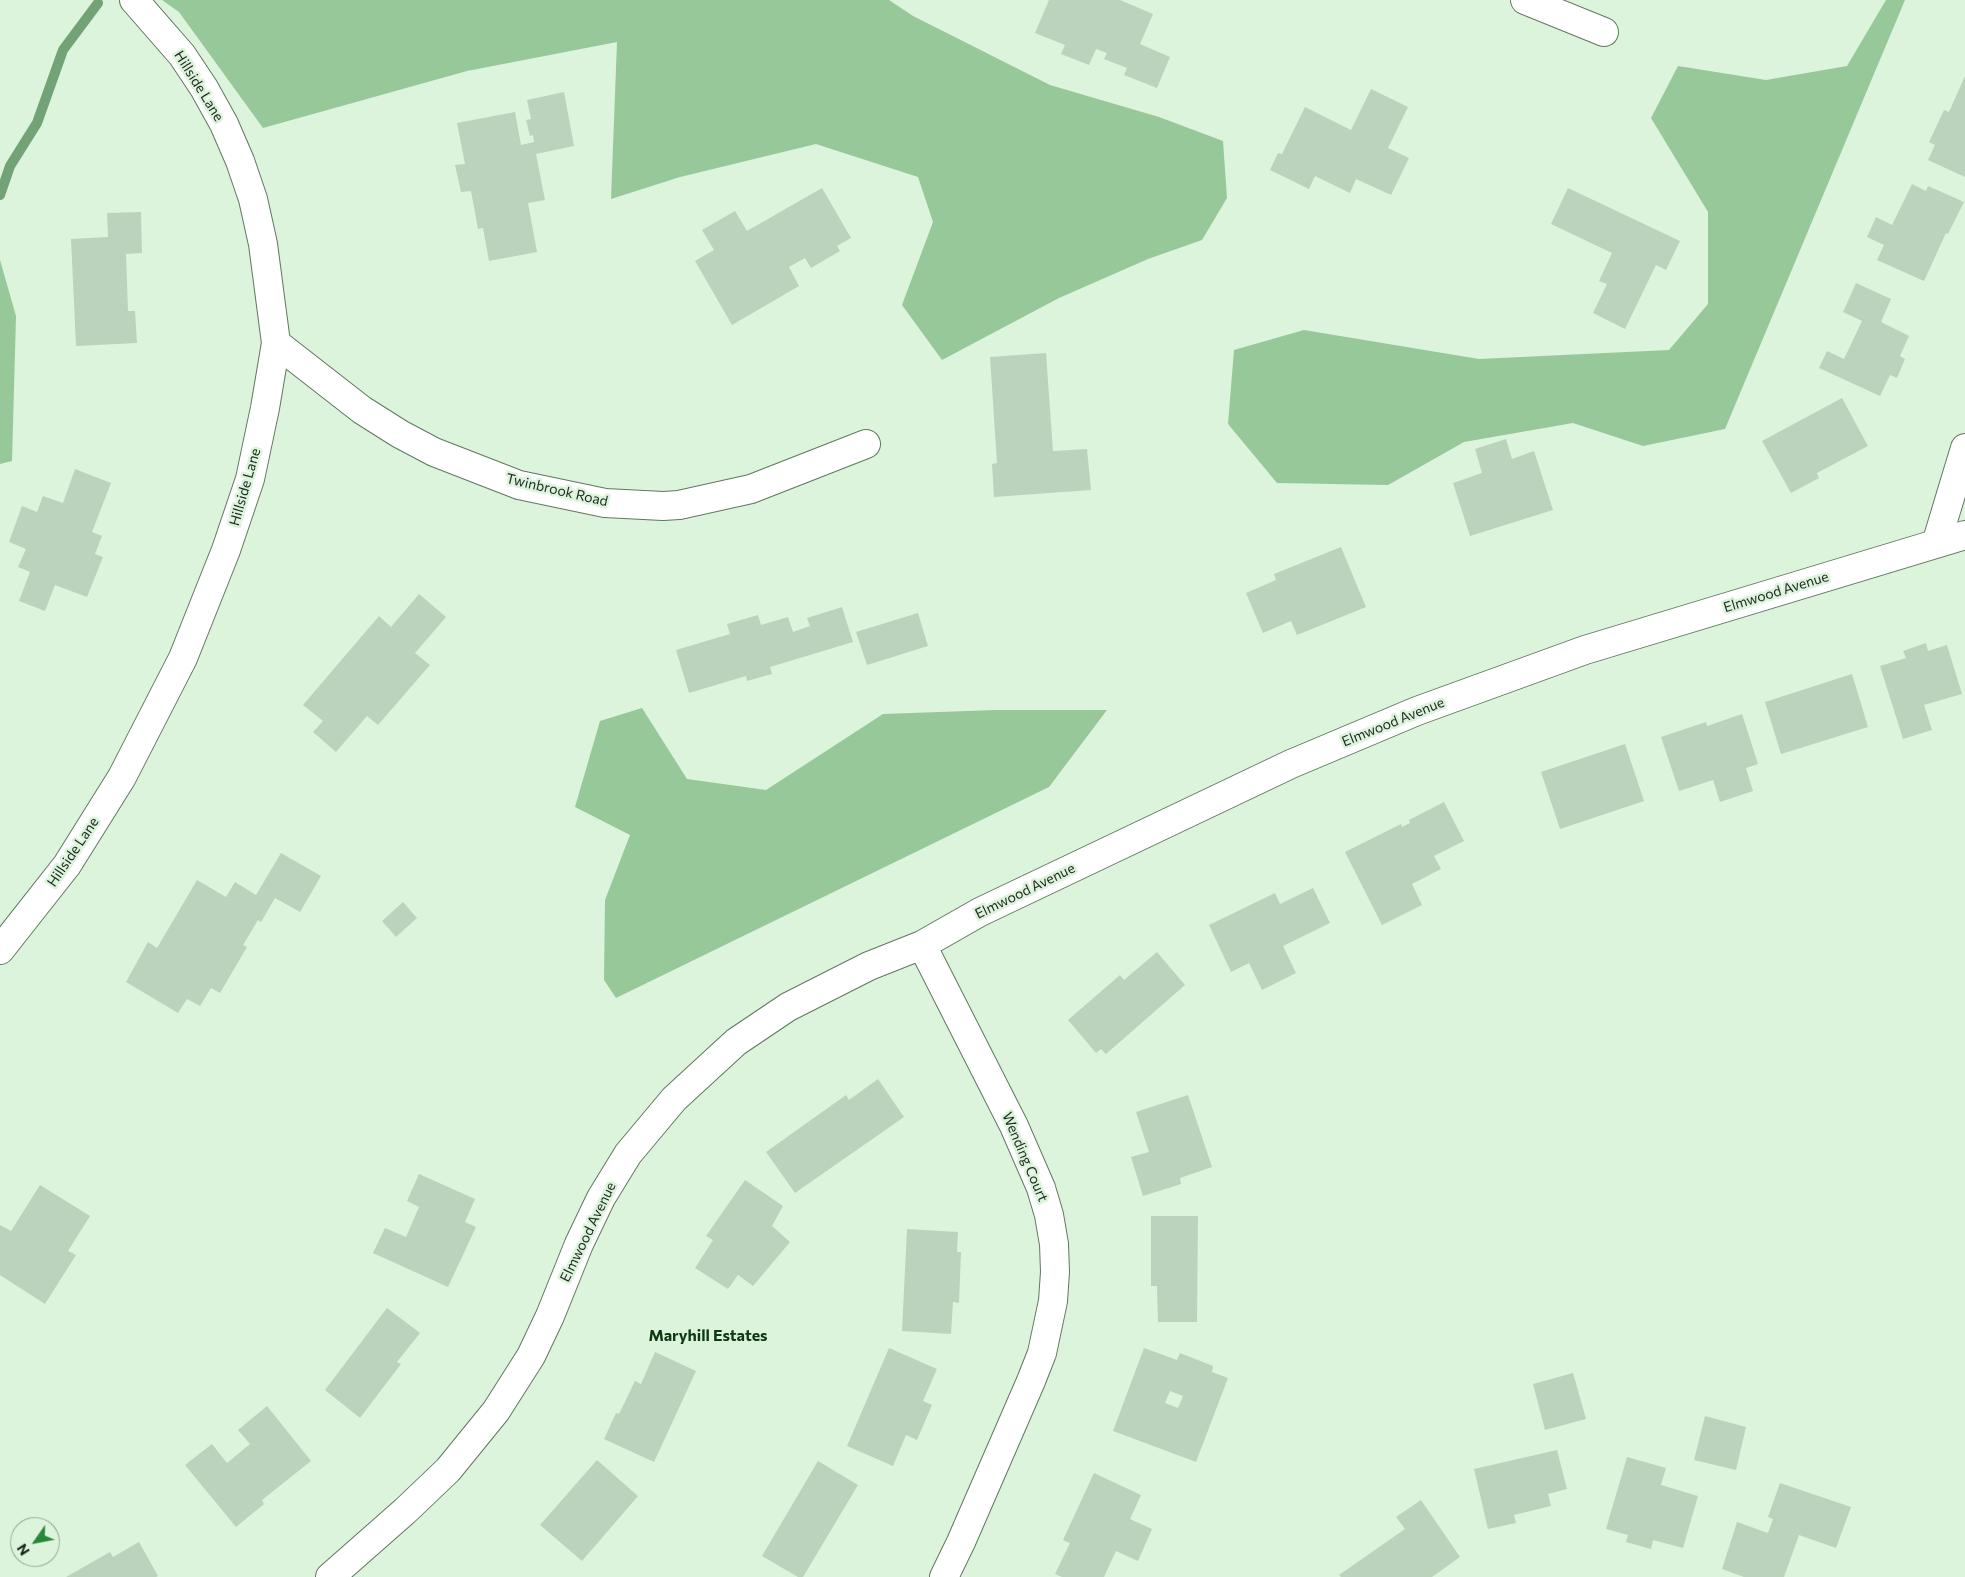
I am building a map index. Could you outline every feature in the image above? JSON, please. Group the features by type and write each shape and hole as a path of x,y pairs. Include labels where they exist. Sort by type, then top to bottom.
{"street":[{"name":"Hillside Lane","path":"0,950 67,865 117,785 183,658 226,550 250,479 276,343 263,244 253,199 240,161 224,124 204,88 182,55 134,0"},
{"path":"1525,0 1604,32"},
{"name":"Twinbrook Road","path":"276,343 362,410 400,434 434,452 519,485 605,503 679,506 751,489 866,444"},
{"path":"1936,544 1965,448"},
{"name":"Elmwood Avenue","path":"330,1577 448,1470 496,1411 531,1356 601,1198 628,1154 674,1099 736,1042 788,1007 869,966 922,945 980,912 1282,768 1417,711 1585,650 1965,535"},
{"name":"Wending Court","path":"922,945 1014,1126 1041,1188 1054,1244 1055,1272 1053,1301 1042,1353 965,1533 944,1577"}],"green space":[{"path":"162,0 889,0 913,16 1050,85 1159,117 1223,141 1227,198 1202,240 1148,259 1059,298 942,360 902,305 933,222 918,177 816,144 680,177 611,199 617,42 467,71 263,128 179,12"},
{"path":"1886,0 1905,0 1725,429 1643,446 1573,423 1464,442 1388,485 1277,483 1228,424 1234,350 1304,330 1479,359 1669,350 1708,304 1708,212 1651,118 1678,66 1766,80 1847,66"},
{"path":"0,260 16,316 12,461 0,464"},
{"path":"642,708 687,779 766,790 883,714 996,710 1107,710 1049,787 616,998 604,980 605,900 630,835 575,807 600,721"}],"building":[{"path":"1049,0 1120,0 1153,14 1140,44 1170,57 1157,88 1124,75 1127,68 1104,59 1107,53 1096,49 1089,65 1061,54 1065,45 1035,33"},
{"path":"1965,76 1965,177 1928,160 1935,145 1929,142 1944,110 1949,112"},
{"path":"1371,89 1408,107 1388,148 1409,158 1391,195 1356,179 1350,193 1315,176 1309,189 1270,170 1278,153 1282,154 1305,107 1351,130"},
{"path":"564,92 574,146 536,154 545,200 528,203 537,252 489,261 483,228 478,229 471,191 461,192 455,165 465,164 457,123 515,112 521,145 534,142 533,135 530,136 526,120 531,119 527,100"},
{"path":"1912,184 1926,191 1928,186 1964,202 1948,234 1946,233 1924,281 1877,260 1884,245 1867,237 1876,217 1892,225"},
{"path":"822,188 851,238 837,246 840,251 811,268 805,258 789,267 799,286 732,325 695,261 714,250 702,230 735,211 747,231"},
{"path":"1568,188 1680,241 1666,270 1656,265 1625,329 1593,313 1607,284 1599,281 1612,253 1551,224"},
{"path":"141,212 142,253 126,254 128,311 135,311 137,343 76,346 71,239 108,237 107,213"},
{"path":"1856,283 1891,299 1881,322 1909,336 1900,356 1905,359 1897,378 1890,375 1880,396 1819,368 1827,351 1844,359 1862,321 1843,312"},
{"path":"1046,353 1053,451 1087,449 1091,490 994,497 992,464 997,463 990,357"},
{"path":"1842,398 1868,446 1817,473 1819,478 1791,493 1762,441"},
{"path":"1506,439 1512,459 1534,451 1553,510 1470,536 1453,483 1482,473 1475,449"},
{"path":"75,469 111,483 92,532 102,536 95,554 103,557 87,597 55,585 45,611 19,601 30,572 18,567 26,549 9,542 22,506 37,512 43,496 63,503"},
{"path":"1341,547 1366,607 1297,635 1291,621 1263,633 1246,593 1276,580 1274,574"},
{"path":"419,594 446,617 415,653 430,665 378,725 367,716 336,752 313,732 323,721 303,705 379,616 391,627"},
{"path":"842,607 853,642 770,667 772,674 747,681 746,676 689,693 676,650 730,634 727,624 758,615 761,625 788,617 793,632 810,626 807,618"},
{"path":"918,613 928,646 867,665 856,632"},
{"path":"1926,643 1928,651 1947,645 1962,694 1924,705 1932,730 1903,739 1880,666 1906,658 1903,651"},
{"path":"1852,674 1868,727 1781,754 1765,702"},
{"path":"1742,714 1758,764 1746,768 1753,791 1720,802 1713,780 1679,791 1661,737 1706,722 1707,726"},
{"path":"1625,744 1644,801 1560,829 1541,772"},
{"path":"1444,802 1464,841 1434,856 1441,869 1412,884 1422,905 1382,925 1345,852 1401,824 1402,827 1410,823 1409,820"},
{"path":"281,853 321,876 300,912 275,898 261,922 258,920 243,945 247,947 220,993 211,988 200,1006 187,999 178,1013 126,982 148,942 157,948 197,880 226,897 235,882 256,895"},
{"path":"1313,888 1330,923 1283,946 1296,973 1262,990 1249,963 1231,972 1209,925 1275,893 1280,904"},
{"path":"403,902 417,918 396,937 382,921"},
{"path":"1157,952 1185,985 1106,1054 1101,1049 1096,1053 1068,1020 1120,975 1124,980"},
{"path":"878,1079 904,1117 795,1193 766,1152 846,1095 849,1100"},
{"path":"1188,1095 1212,1167 1180,1178 1181,1184 1143,1196 1131,1157 1149,1152 1136,1112"},
{"path":"419,1174 475,1199 465,1222 476,1227 448,1287 373,1253 385,1228 406,1237 419,1207 407,1201"},
{"path":"745,1180 783,1206 772,1226 790,1242 753,1286 738,1275 728,1289 695,1268 713,1240 706,1236"},
{"path":"40,1185 90,1216 68,1251 76,1255 45,1304 0,1275 0,1225 11,1231"},
{"path":"1151,1216 1198,1216 1197,1322 1158,1322 1157,1286 1151,1286"},
{"path":"907,1229 958,1232 957,1252 961,1252 959,1303 953,1302 951,1334 902,1331"},
{"path":"387,1308 420,1333 397,1362 401,1364 360,1418 325,1390"},
{"path":"889,1348 937,1369 923,1401 932,1405 917,1440 906,1435 893,1466 847,1446"},
{"path":"1144,1348 1177,1360 1180,1353 1213,1366 1212,1372 1228,1378 1196,1462 1113,1431","holes":["1170,1391 1183,1396 1178,1408 1165,1403"]},
{"path":"655,1352 696,1371 654,1462 604,1439 616,1413 619,1414 635,1381 641,1384"},
{"path":"1573,1373 1586,1419 1545,1430 1533,1384"},
{"path":"267,1406 311,1461 262,1500 264,1504 236,1527 185,1465 212,1444 227,1463 250,1444 238,1430"},
{"path":"1705,1416 1746,1427 1736,1470 1694,1460"},
{"path":"1557,1450 1567,1489 1548,1494 1551,1506 1514,1515 1516,1523 1488,1529 1474,1469"},
{"path":"1627,1457 1666,1468 1661,1485 1698,1496 1683,1548 1653,1540 1651,1549 1626,1542 1628,1535 1606,1529"},
{"path":"597,1460 638,1496 582,1561 540,1525"},
{"path":"818,1461 858,1485 803,1577 798,1577 762,1556"},
{"path":"1094,1473 1141,1495 1130,1519 1152,1529 1138,1561 1116,1551 1104,1577 1062,1577 1055,1574 1070,1543 1063,1540"},
{"path":"1780,1483 1851,1507 1836,1548 1799,1535 1784,1577 1744,1577 1722,1569 1737,1522 1768,1533 1773,1519 1768,1517"},
{"path":"1421,1500 1460,1557 1432,1577 1341,1577 1339,1575 1405,1529 1396,1517"},
{"path":"139,1542 158,1576 66,1577 110,1552 113,1557"}],"waterway":[{"path":"0,195 10,166 37,123 63,50 98,3"}],"district":[{"name":"Maryhill Estates","path":"708,1336"}]}
